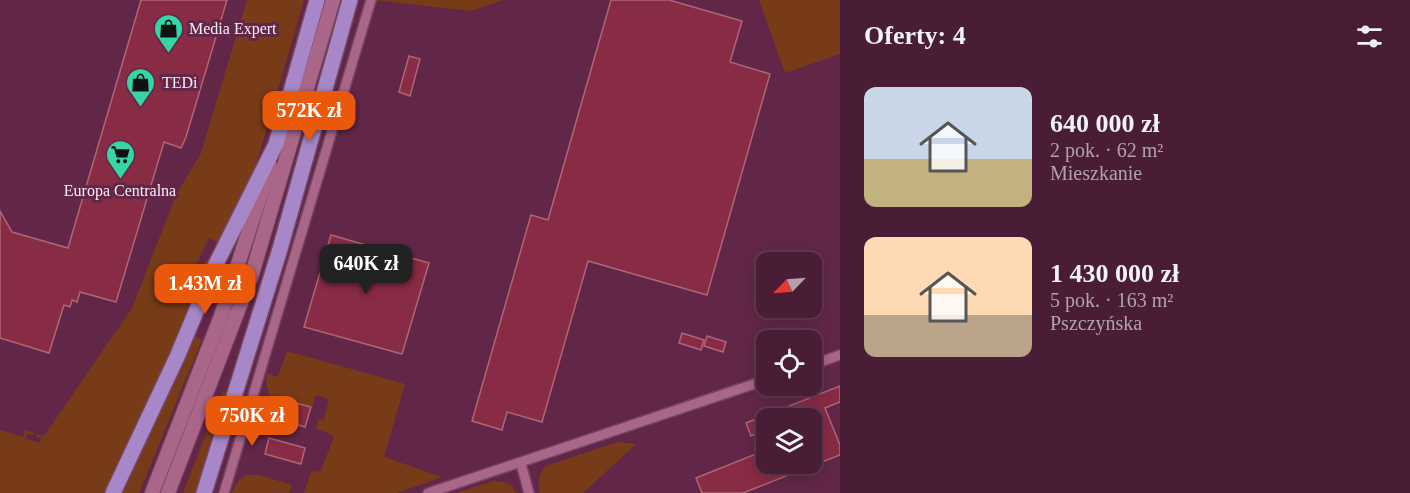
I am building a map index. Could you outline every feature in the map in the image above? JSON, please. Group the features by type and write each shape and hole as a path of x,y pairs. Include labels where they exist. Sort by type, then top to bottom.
{"main road":[{"path":"152,493 221,316 276,144 317,0"},
{"path":"168,493 252,274 333,0"},
{"path":"204,493 280,249 350,0"},
{"path":"112,493 177,357 215,266 276,144"}],"street":[{"path":"224,493 371,0"},
{"path":"822,361 840,355"},
{"path":"428,493 521,464 756,383"},
{"path":"521,464 529,493"}],"shaded area":[{"path":"247,0 304,0 256,165 223,239 217,242 209,238 195,266 200,269 207,259 211,267 105,493 0,493 0,430 23,437 25,430 34,433 33,435 27,434 26,439 39,443 42,438 36,437 36,434 44,436 132,308 176,195 201,153"},
{"path":"373,0 503,0 471,11"},
{"path":"759,0 840,0 840,54 785,73"},
{"path":"195,336 202,340 139,493 122,493"},
{"path":"287,351 405,384 384,457 442,477 397,493 304,493 311,472 321,471 334,436 316,428 319,419 324,420 329,399 315,395 313,407 297,403 290,424 284,422 274,405 267,387 267,374 278,377"},
{"path":"222,392 226,393 197,493 183,493"},
{"path":"617,442 636,444 583,493 540,493 539,479 546,466"},
{"path":"246,475 259,475 292,485 289,493 231,493 239,480"},
{"path":"493,481 510,485 516,493 457,493"}],"building":[{"name":"Europa Centralna","path":"141,0 227,0 186,137 181,148 164,142 116,302 80,292 77,302 72,300 70,307 64,305 49,353 0,338 0,211 12,232 68,248"},
{"path":"611,0 669,0 742,21 730,62 770,74 707,295 588,261 542,422 507,412 502,430 472,421 531,215 548,220"},
{"path":"409,56 420,59 410,96 399,92"},
{"path":"331,235 429,263 402,354 304,327"},
{"path":"682,333 704,340 701,350 679,343"},
{"path":"707,336 726,342 723,352 704,346"},
{"path":"840,386 840,402 825,408 840,445 840,455 822,462 822,408 784,408 815,396 822,396 822,393"},
{"path":"296,403 311,407 305,427 291,423"},
{"path":"756,419 756,434 751,436 746,423"},
{"path":"269,438 305,448 301,464 265,454"},
{"path":"756,454 756,474 792,474 743,493 702,493 696,478"}],"place":[{"name":"Media Expert","path":"168,54"},
{"name":"TEDi","path":"141,108"},
{"name":"Europa Centralna","path":"120,180"}]}
